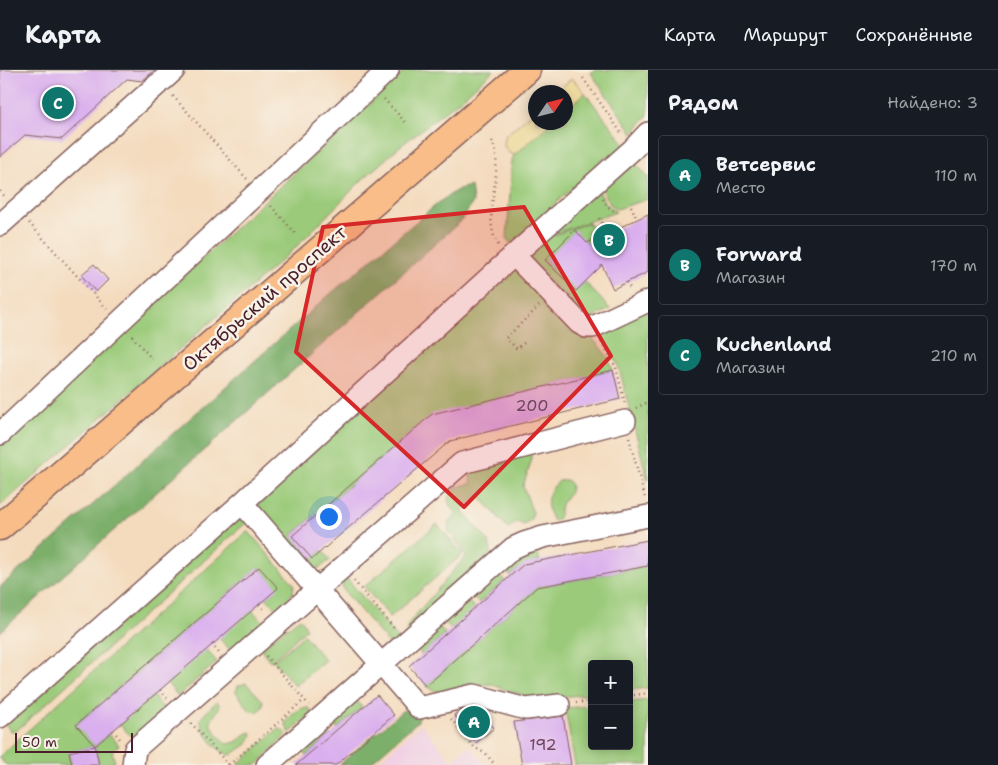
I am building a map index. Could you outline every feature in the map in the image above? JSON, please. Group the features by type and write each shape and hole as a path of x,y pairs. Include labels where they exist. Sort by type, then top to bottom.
{"main road":[{"name":"Октябрьский проспект","path":"0,527 524,71"}],"street":[{"path":"0,434 388,70"},
{"path":"0,225 166,81"},
{"path":"0,717 242,503 640,141"},
{"path":"514,255 579,323 586,327 593,327 648,301"},
{"path":"133,765 135,749 462,463 626,416"},
{"path":"242,503 418,708 474,695 526,709 559,705"},
{"path":"268,765 505,554 524,542 647,508"}],"path":[{"path":"583,78 640,141"},
{"path":"166,81 294,233"},
{"path":"380,94 407,124"},
{"path":"492,141 496,155 490,224 493,238 500,249 514,255"},
{"path":"0,191 152,359"},
{"path":"602,196 607,206 616,212"},
{"path":"631,206 637,219"},
{"path":"599,218 607,234"},
{"path":"524,343 517,349 506,338 551,294"},
{"path":"593,327 607,355 616,367 647,508"},
{"path":"343,568 407,643"},
{"path":"180,710 229,765 304,700 255,644"},
{"path":"633,695 648,693"},
{"path":"438,703 474,748 486,754 495,765"}],"highlighted area":[{"path":"524,207 611,356 464,507 296,352 323,227"}],"shaded area":[{"path":"421,724 452,761 469,746 486,765 374,765"}],"green space":[{"path":"406,70 494,70 461,99 399,147 362,180 293,250 0,506 0,446"},
{"path":"595,70 648,70 648,115 633,133 591,73"},
{"path":"585,93 627,147 611,160 607,156 511,244 507,239 514,155 543,130 573,130 573,104"},
{"path":"630,163 636,164 648,177 648,199 617,209 610,204 602,189"},
{"path":"471,186 473,202 462,220 0,632 0,587 329,295 442,200 459,189"},
{"path":"598,189 605,203 616,212 544,237"},
{"path":"587,223 590,224 597,238 587,243 575,231 545,260 576,291 585,282 610,309 587,321 524,257 546,238"},
{"path":"515,268 588,333 607,356 613,370 429,417 292,535 312,559 322,550 330,560 320,568 312,568 258,506 260,501"},
{"path":"648,309 648,481 618,364 597,328"},
{"path":"529,449 532,459 523,486 533,513 530,520 524,525 517,522 508,528 478,495 462,510 489,542 491,552 486,559 406,632 408,624 466,556 448,531 449,521 458,513 449,505 448,501 452,491 458,487 472,484 469,473 473,466"},
{"path":"567,480 571,485 570,492 561,504 559,518 553,521 548,509 549,494 559,481"},
{"path":"235,515 248,521 16,731 11,731 5,724"},
{"path":"437,524 463,554 390,617 364,587"},
{"path":"248,531 294,584 293,593 277,609 266,598 277,588 259,567 77,724 95,746 69,752 72,765 6,765 0,758"},
{"path":"537,550 540,561 532,563 537,587 520,568 510,576 504,569 516,558"},
{"path":"648,566 648,688 633,690 633,660 588,660 588,694 533,699 490,684 472,685 448,694 438,692 426,686 537,587"},
{"path":"498,573 505,581 479,603 473,596"},
{"path":"345,576 400,641 390,645 344,591 341,582"},
{"path":"468,601 475,608 451,629 444,621"},
{"path":"252,610 263,622 231,651 219,638"},
{"path":"300,618 306,629 270,661 263,652 262,647"},
{"path":"439,626 445,634 422,655 415,647"},
{"path":"304,635 325,660 295,686 274,661"},
{"path":"206,649 217,662 178,696 167,683"},
{"path":"246,683 263,701 263,706 258,712 250,711 236,692 238,686"},
{"path":"153,696 164,709 132,738 120,724"},
{"path":"356,700 362,707 337,729 331,722"},
{"path":"648,700 648,765 575,765 565,708 588,706 588,750 633,750 633,702"},
{"path":"217,701 220,706 210,723 226,744 238,741 247,733 251,732 252,734 247,744 231,755 215,746 204,730 200,719"},
{"path":"302,708 309,708 312,713 290,733 285,723 294,713"},
{"path":"409,708 420,715 418,721 368,765 339,765 402,711"},
{"path":"279,728 287,734 257,765 237,765"},
{"path":"324,728 330,735 306,756 300,749"},
{"path":"109,734 119,745 112,751 115,763 99,765 95,746"}],"sand":[{"path":"572,78 585,93 573,104 573,85 564,85"},
{"path":"528,116 528,130 543,130 514,155 509,153 504,146 505,136"}],"building":[{"path":"0,70 155,70 142,81 127,79 62,139 25,135 0,157"},
{"path":"648,214 648,272 613,289 602,265 576,291 545,260 575,230 587,243"},
{"path":"94,264 108,280 96,292 81,275"},
{"path":"613,370 620,399 450,441 312,559 292,536 432,414"},
{"path":"648,540 648,566 537,587 426,686 409,666 524,564"},
{"path":"259,567 278,588 95,746 76,725"},
{"path":"377,695 394,715 336,765 296,765"},
{"path":"474,708 480,710 494,728 476,743 454,715 459,711"},
{"path":"563,716 571,765 522,765 514,722"},
{"path":"95,746 99,765 72,765 69,752"}],"place":[{"name":"Kuchenland","path":"58,103"},
{"name":"Forward","path":"609,240"},
{"name":"Ветсервис","path":"474,722"}]}
